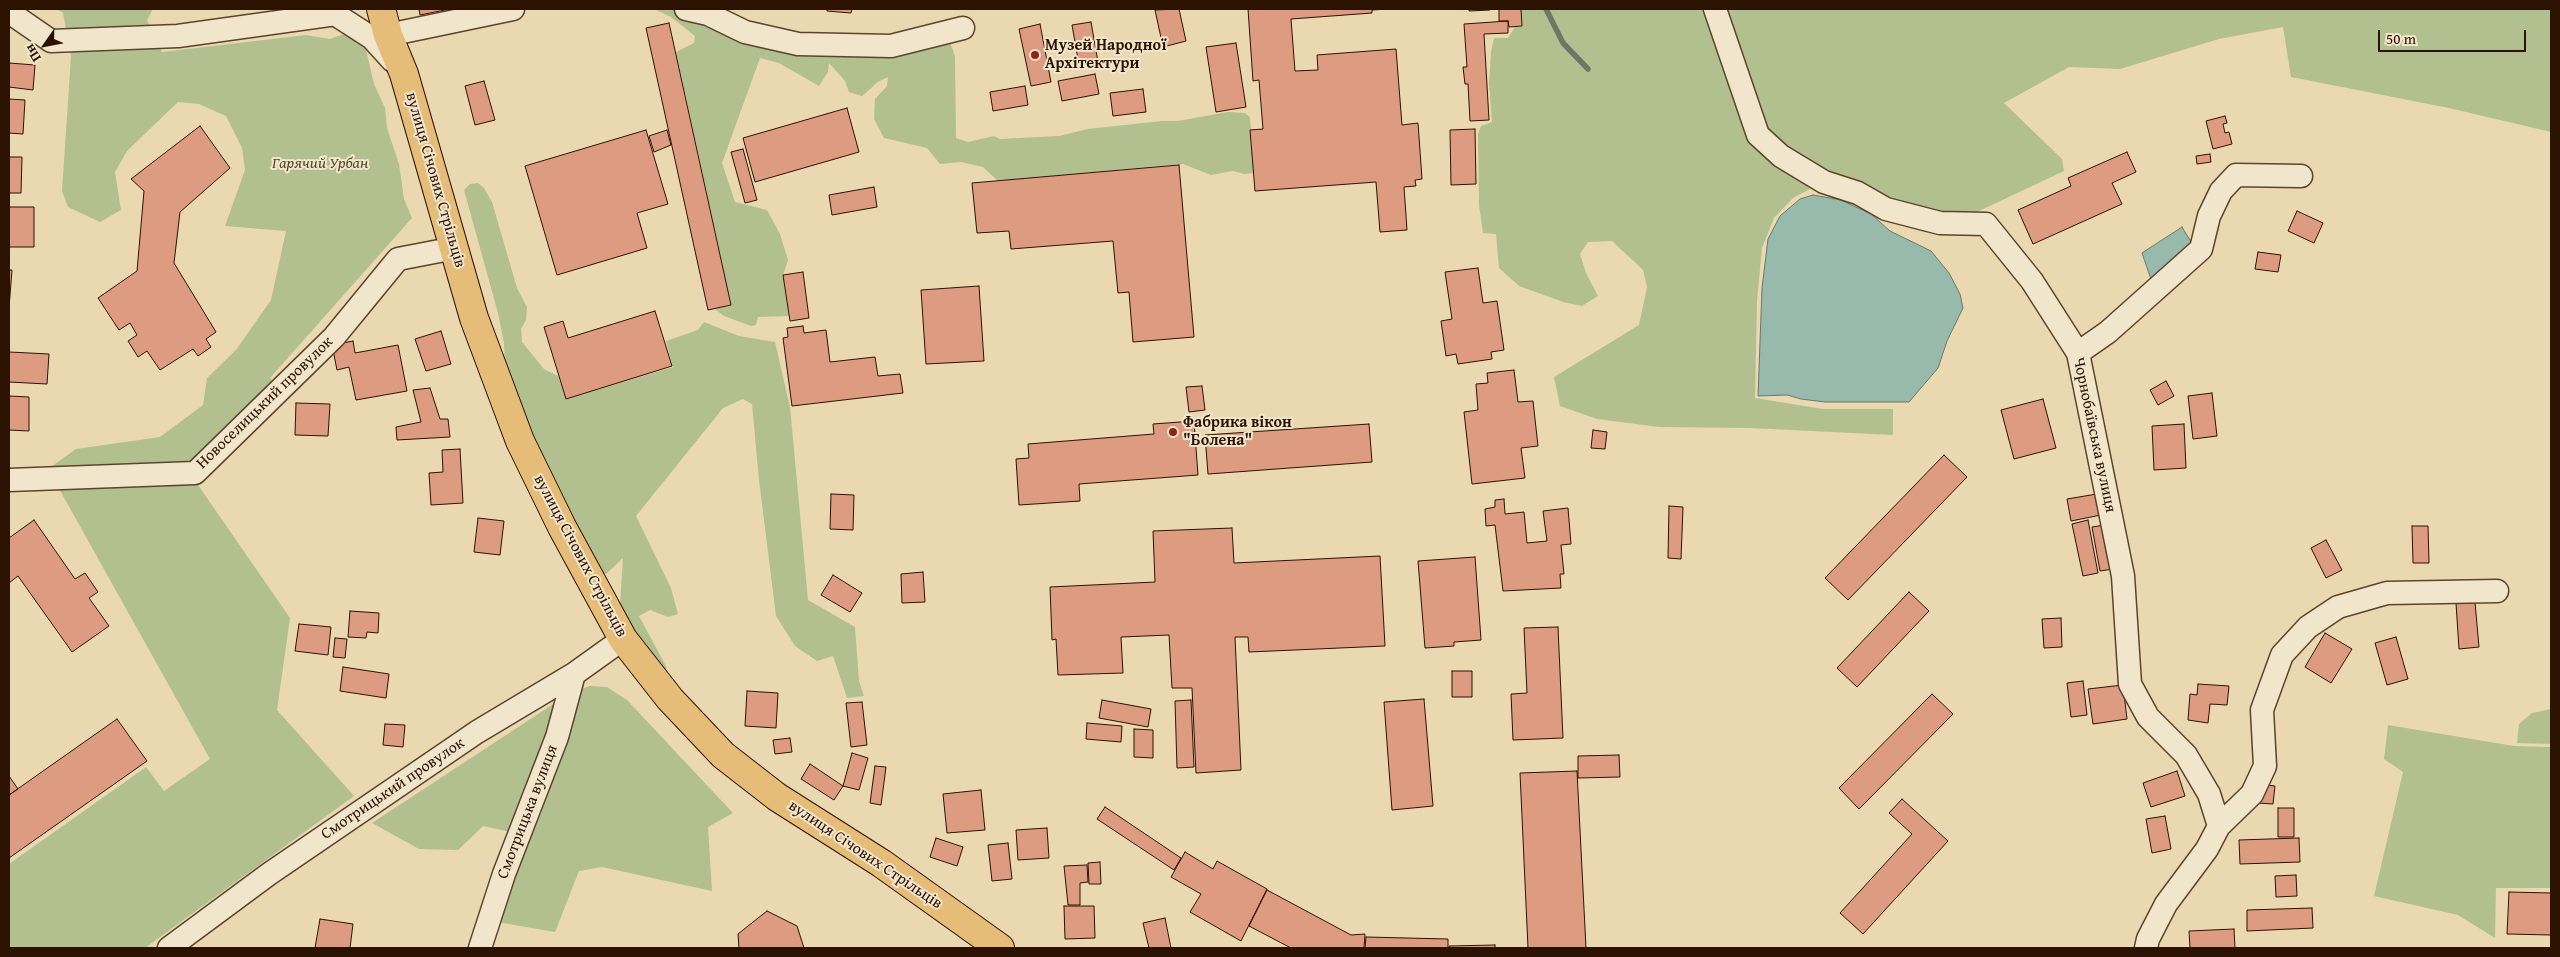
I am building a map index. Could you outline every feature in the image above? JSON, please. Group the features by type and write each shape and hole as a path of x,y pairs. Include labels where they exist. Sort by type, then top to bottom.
{"main road":[{"name":"вулиця Січових Стрільців","path":"381,9 388,35 404,74 474,318 520,441 587,576 623,639 670,699 723,755 777,797 881,863 1000,948"}],"street":[{"path":"388,35 513,9"},
{"path":"686,9 708,14 745,32 798,44 891,46 963,28"},
{"name":"Чорнобаївська вулиця","path":"1715,9 1758,135 1781,156 1824,182 1858,193 1886,209 1940,223 1986,224 2032,281 2078,352 2123,576 2130,684 2148,717 2186,755 2210,794 2219,826"},
{"path":"9,12 51,41 178,36 331,11 372,38 404,74"},
{"path":"2078,352 2108,332 2201,249 2209,216 2221,191 2236,175 2301,176"},
{"name":"Новоселицький провулок","path":"9,480 195,473 334,337 398,259 455,248"},
{"path":"2146,948 2148,938 2166,904 2207,850 2219,826 2252,794 2265,766 2262,710 2282,655 2308,626 2338,607 2387,593 2497,591"},
{"name":"Смотрицький провулок","path":"169,948 269,874 477,732 574,674 623,639"},
{"name":"Смотрицька вулиця","path":"480,948 504,874 557,737 574,674"}],"green space":[{"name":"Гарячий Урбан","path":"56,9 153,9 147,20 162,52 306,35 330,39 344,34 357,39 366,50 374,84 385,108 387,128 399,164 404,199 412,218 270,378 284,395 198,485 290,618 277,710 354,796 145,948 9,948 9,864 146,767 164,791 210,759 48,469 76,449 160,437 203,405 207,378 236,350 271,300 286,231 225,226 245,170 242,148 226,116 199,104 178,102 127,151 115,172 121,210 100,222 68,207 62,191 71,56 63,13"},
{"path":"654,9 702,9 753,41 949,40 955,56 956,138 968,142 994,136 1000,139 1059,136 1088,129 1178,121 1228,112 1245,113 1250,117 1254,173 1244,174 1233,171 1211,175 1183,164 998,181 983,167 961,162 940,164 927,148 884,138 874,119 875,99 887,86 888,77 878,82 862,96 849,92 845,81 829,63 828,72 819,86 779,63 760,58 722,163 735,202 767,210 780,234 788,260 783,275 789,316 758,317 756,325 751,326 724,316 715,309 731,305 676,52 694,43 695,36 671,17"},
{"path":"1521,9 2551,9 2551,132 2449,108 2291,77 2283,27 2219,39 2120,69 2069,67 2004,103 2062,159 2064,171 1966,216 1943,217 1893,203 1824,168 1810,189 1793,198 1774,218 1762,248 1757,301 1755,398 1823,409 1893,409 1893,435 1750,428 1659,427 1597,419 1560,406 1554,377 1639,325 1647,287 1643,270 1612,241 1588,242 1580,254 1586,273 1598,296 1582,306 1563,302 1519,286 1499,268 1496,234 1483,233 1479,205 1478,134 1481,126 1492,122 1489,83 1491,52 1494,38 1508,38 1515,27 1522,27"},
{"path":"478,183 484,188 492,202 517,288 527,307 526,320 521,329 522,342 544,369 558,376 566,399 673,367 666,341 698,330 704,322 739,336 775,342 790,407 808,600 855,627 859,681 864,696 847,698 833,656 817,661 795,646 776,616 759,480 752,404 743,399 723,408 636,516 671,588 678,614 668,617 650,610 639,616 667,668 663,672 643,645 620,605 623,558 606,574 599,574 528,429 505,371 504,343 498,313 464,190 470,184"},
{"path":"590,686 607,687 627,700 733,813 708,827 712,891 602,867 579,871 555,932 497,922 519,834 483,826 458,850 419,849 372,823 570,693"},
{"path":"2551,709 2551,744 2517,743 2519,724 2532,713"},
{"path":"2388,725 2514,746 2551,747 2551,888 2496,888 2495,938 2458,915 2374,896 2403,772 2384,759"}],"shaded area":[{"path":"1813,195 1841,200 1871,214 1890,231 1931,251 1949,273 1960,294 1963,308 1947,341 1938,368 1909,402 1825,402 1787,395 1758,396 1762,288 1768,239 1780,216 1800,199"},
{"path":"2182,227 2194,247 2152,282 2142,253"}],"building":[{"path":"419,9 450,9 420,15"},
{"path":"827,9 852,9 851,13 827,11"},
{"path":"1179,9 1186,41 1163,47 1155,10"},
{"path":"1248,9 1389,9 1372,10 1372,13 1291,19 1295,71 1318,70 1317,55 1396,49 1402,125 1418,123 1422,179 1415,180 1416,186 1404,187 1407,230 1380,232 1376,182 1255,191 1250,130 1263,129 1259,80 1253,81"},
{"path":"1469,9 1490,9 1490,10 1469,11"},
{"path":"1499,9 1521,9 1522,26 1509,27 1508,21 1499,21"},
{"path":"1508,21 1508,33 1484,34 1489,120 1470,121 1468,84 1465,84 1463,67 1467,67 1464,24"},
{"path":"1091,22 1098,62 1079,65 1072,25"},
{"path":"669,23 731,305 708,310 646,28"},
{"name":"Музей Народної Архітектури","path":"1040,24 1051,82 1031,86 1019,29"},
{"path":"1236,43 1246,107 1216,112 1206,47"},
{"path":"9,63 35,65 33,90 9,87"},
{"path":"1095,74 1099,94 1062,101 1058,81"},
{"path":"484,81 495,120 475,125 465,86"},
{"path":"1025,86 1028,105 993,111 990,92"},
{"path":"1143,89 1146,112 1113,116 1110,93"},
{"path":"9,99 25,100 23,134 9,133"},
{"path":"847,108 859,152 755,182 743,138"},
{"path":"2225,116 2227,123 2223,124 2225,133 2229,132 2232,144 2213,149 2206,121"},
{"path":"200,126 230,168 180,212 174,263 216,332 206,339 211,347 198,356 193,349 160,370 147,351 138,357 128,341 137,335 130,323 119,330 98,298 137,271 144,191 131,179"},
{"path":"1475,129 1476,184 1451,185 1450,130"},
{"path":"646,130 668,204 637,213 647,248 557,275 525,166"},
{"path":"667,130 671,145 654,152 649,136"},
{"path":"743,149 757,200 745,203 731,152"},
{"path":"2127,152 2136,172 2112,183 2122,204 2033,244 2018,210 2071,186 2068,178"},
{"path":"2210,154 2211,162 2197,164 2196,156"},
{"path":"9,157 22,157 21,193 9,193"},
{"path":"1179,165 1194,337 1133,342 1129,292 1118,293 1113,241 1011,249 1009,231 977,233 972,183"},
{"path":"874,187 877,207 832,215 829,195"},
{"path":"9,207 34,207 34,247 9,247"},
{"path":"2297,211 2323,223 2314,243 2288,231"},
{"path":"2258,252 2281,255 2278,272 2255,269"},
{"path":"1478,268 1483,303 1497,301 1504,350 1491,352 1492,359 1458,364 1456,354 1446,356 1441,321 1452,319 1445,272"},
{"path":"9,270 12,270 9,308"},
{"path":"803,272 809,318 790,321 783,275"},
{"path":"979,286 984,361 926,364 921,290"},
{"path":"655,311 672,366 566,399 544,327 563,321 568,338"},
{"path":"803,326 804,333 826,330 830,362 875,357 878,376 900,374 903,393 792,406 783,338 788,337 787,328"},
{"path":"441,331 451,364 426,371 415,339"},
{"path":"353,341 355,353 398,345 407,391 356,400 349,367 337,370 332,345"},
{"path":"9,352 49,354 47,384 9,382"},
{"path":"1514,370 1518,402 1533,401 1538,446 1521,448 1525,478 1472,484 1464,412 1478,410 1476,384 1488,383 1487,373"},
{"path":"2166,381 2174,396 2158,405 2150,390"},
{"path":"1202,386 1205,410 1189,412 1186,387"},
{"path":"430,388 440,419 448,419 450,437 397,440 396,427 421,422 413,390"},
{"path":"2212,393 2217,436 2193,439 2188,396"},
{"path":"9,396 29,397 29,431 9,430"},
{"path":"2043,399 2056,448 2014,459 2001,410"},
{"path":"296,403 330,404 328,436 295,435"},
{"path":"1194,421 1198,475 1079,484 1080,501 1019,505 1016,459 1029,458 1028,444 1154,434 1153,424"},
{"path":"1369,424 1372,462 1208,474 1205,435"},
{"path":"2184,424 2186,468 2154,470 2152,426"},
{"path":"1593,430 1607,432 1605,449 1591,448"},
{"path":"460,449 463,503 431,505 429,473 443,472 442,450"},
{"path":"1944,455 1967,477 1848,600 1825,578"},
{"path":"831,494 854,495 853,530 830,529"},
{"path":"2097,494 2101,515 2071,521 2067,499"},
{"path":"1504,499 1505,514 1524,512 1527,543 1547,541 1543,511 1568,508 1571,544 1561,545 1564,574 1560,574 1561,588 1503,591 1495,525 1486,526 1485,509 1495,507 1495,500"},
{"path":"1669,506 1683,507 1681,559 1668,558"},
{"path":"478,518 504,521 500,555 474,552"},
{"path":"34,520 75,579 85,573 98,592 89,598 109,626 72,652 18,576 9,583 9,538"},
{"path":"2088,520 2098,573 2083,576 2072,524"},
{"path":"2105,525 2113,569 2100,571 2092,527"},
{"path":"2412,526 2428,526 2429,563 2413,563"},
{"path":"1232,528 1234,563 1380,556 1385,646 1249,652 1248,637 1235,637 1241,770 1196,773 1192,688 1172,688 1169,635 1121,637 1123,673 1058,675 1056,639 1052,640 1050,587 1155,582 1153,531"},
{"path":"2326,540 2342,570 2326,578 2311,548"},
{"path":"1475,557 1481,640 1454,642 1454,646 1425,648 1418,561"},
{"path":"923,572 925,602 902,603 901,574"},
{"path":"833,575 862,593 850,612 821,595"},
{"path":"1909,592 1929,611 1857,687 1837,668"},
{"path":"2475,602 2479,647 2459,649 2456,603"},
{"path":"350,611 379,613 378,633 367,632 366,638 348,637"},
{"path":"2061,618 2062,647 2044,648 2042,619"},
{"path":"299,624 331,627 328,655 295,651"},
{"path":"1558,627 1563,738 1513,740 1511,694 1527,693 1524,628"},
{"path":"2325,633 2352,649 2331,683 2305,667"},
{"path":"2396,637 2408,679 2387,685 2375,643"},
{"path":"335,638 347,639 345,658 333,657"},
{"path":"343,667 389,674 386,698 340,691"},
{"path":"1452,671 1472,671 1472,697 1452,697"},
{"path":"2083,681 2087,715 2071,717 2067,683"},
{"path":"2198,684 2229,686 2227,705 2210,704 2208,723 2188,720 2190,694 2197,695"},
{"path":"2123,685 2127,719 2093,724 2088,689"},
{"path":"747,691 778,693 776,728 745,726"},
{"path":"1932,694 1953,714 1859,809 1839,788"},
{"path":"1424,699 1433,806 1392,810 1384,702"},
{"path":"1102,700 1151,709 1148,727 1099,718"},
{"path":"1191,700 1194,767 1177,768 1175,701"},
{"path":"862,702 867,745 851,747 846,703"},
{"path":"117,719 147,761 9,858 9,795"},
{"path":"1087,723 1122,726 1121,742 1086,739"},
{"path":"385,724 405,725 403,747 383,745"},
{"path":"1134,729 1153,730 1153,758 1134,757"},
{"path":"790,738 792,752 775,754 773,740"},
{"path":"852,753 868,758 859,790 843,786"},
{"path":"1619,755 1620,777 1578,778 1578,756"},
{"path":"810,764 843,786 834,800 801,779"},
{"path":"875,766 886,767 881,805 870,803"},
{"path":"1577,771 1586,948 1528,948 1520,773"},
{"path":"2177,771 2185,796 2151,807 2143,783"},
{"path":"9,776 18,789 9,795"},
{"path":"2259,784 2275,786 2273,804 2258,803"},
{"path":"981,790 985,830 947,833 943,794"},
{"path":"1902,799 1948,841 1863,934 1840,913 1912,834 1889,813"},
{"path":"1105,807 1181,858 1174,870 1097,819"},
{"path":"2278,808 2294,808 2294,837 2278,837"},
{"path":"2165,816 2171,849 2152,853 2146,819"},
{"path":"1047,828 1049,858 1018,860 1016,830"},
{"path":"936,838 963,847 957,866 930,857"},
{"path":"2299,838 2300,862 2240,864 2239,840"},
{"path":"1008,843 1012,879 992,881 988,845"},
{"path":"1185,852 1213,869 1217,861 1267,889 1241,941 1190,912 1201,894 1171,877"},
{"path":"1100,862 1101,884 1089,884 1088,863"},
{"path":"1087,865 1088,882 1080,883 1080,905 1068,905 1064,866"},
{"path":"2296,875 2297,896 2276,897 2275,876"},
{"path":"1267,890 1351,935 1365,934 1364,948 1291,948 1249,926"},
{"path":"2509,892 2551,893 2551,935 2507,934"},
{"path":"1064,906 1094,906 1095,938 1065,939"},
{"path":"2312,908 2313,928 2247,931 2247,910"},
{"path":"767,911 797,926 804,948 739,948 738,934"},
{"path":"1165,918 1171,948 1149,948 1143,923"},
{"path":"320,919 353,924 350,948 315,948"},
{"path":"2234,929 2235,948 2190,948 2189,931"},
{"path":"1366,937 1448,939 1448,948 1365,948"},
{"path":"1495,945 1495,948 1449,948 1449,946"}],"waterway":[{"path":"1546,9 1563,43 1588,69"}],"place":[{"name":"Музей Народної Архітектури","path":"1035,55"},
{"name":"Фабрика вікон \"Болена\"","path":"1173,432"}]}
